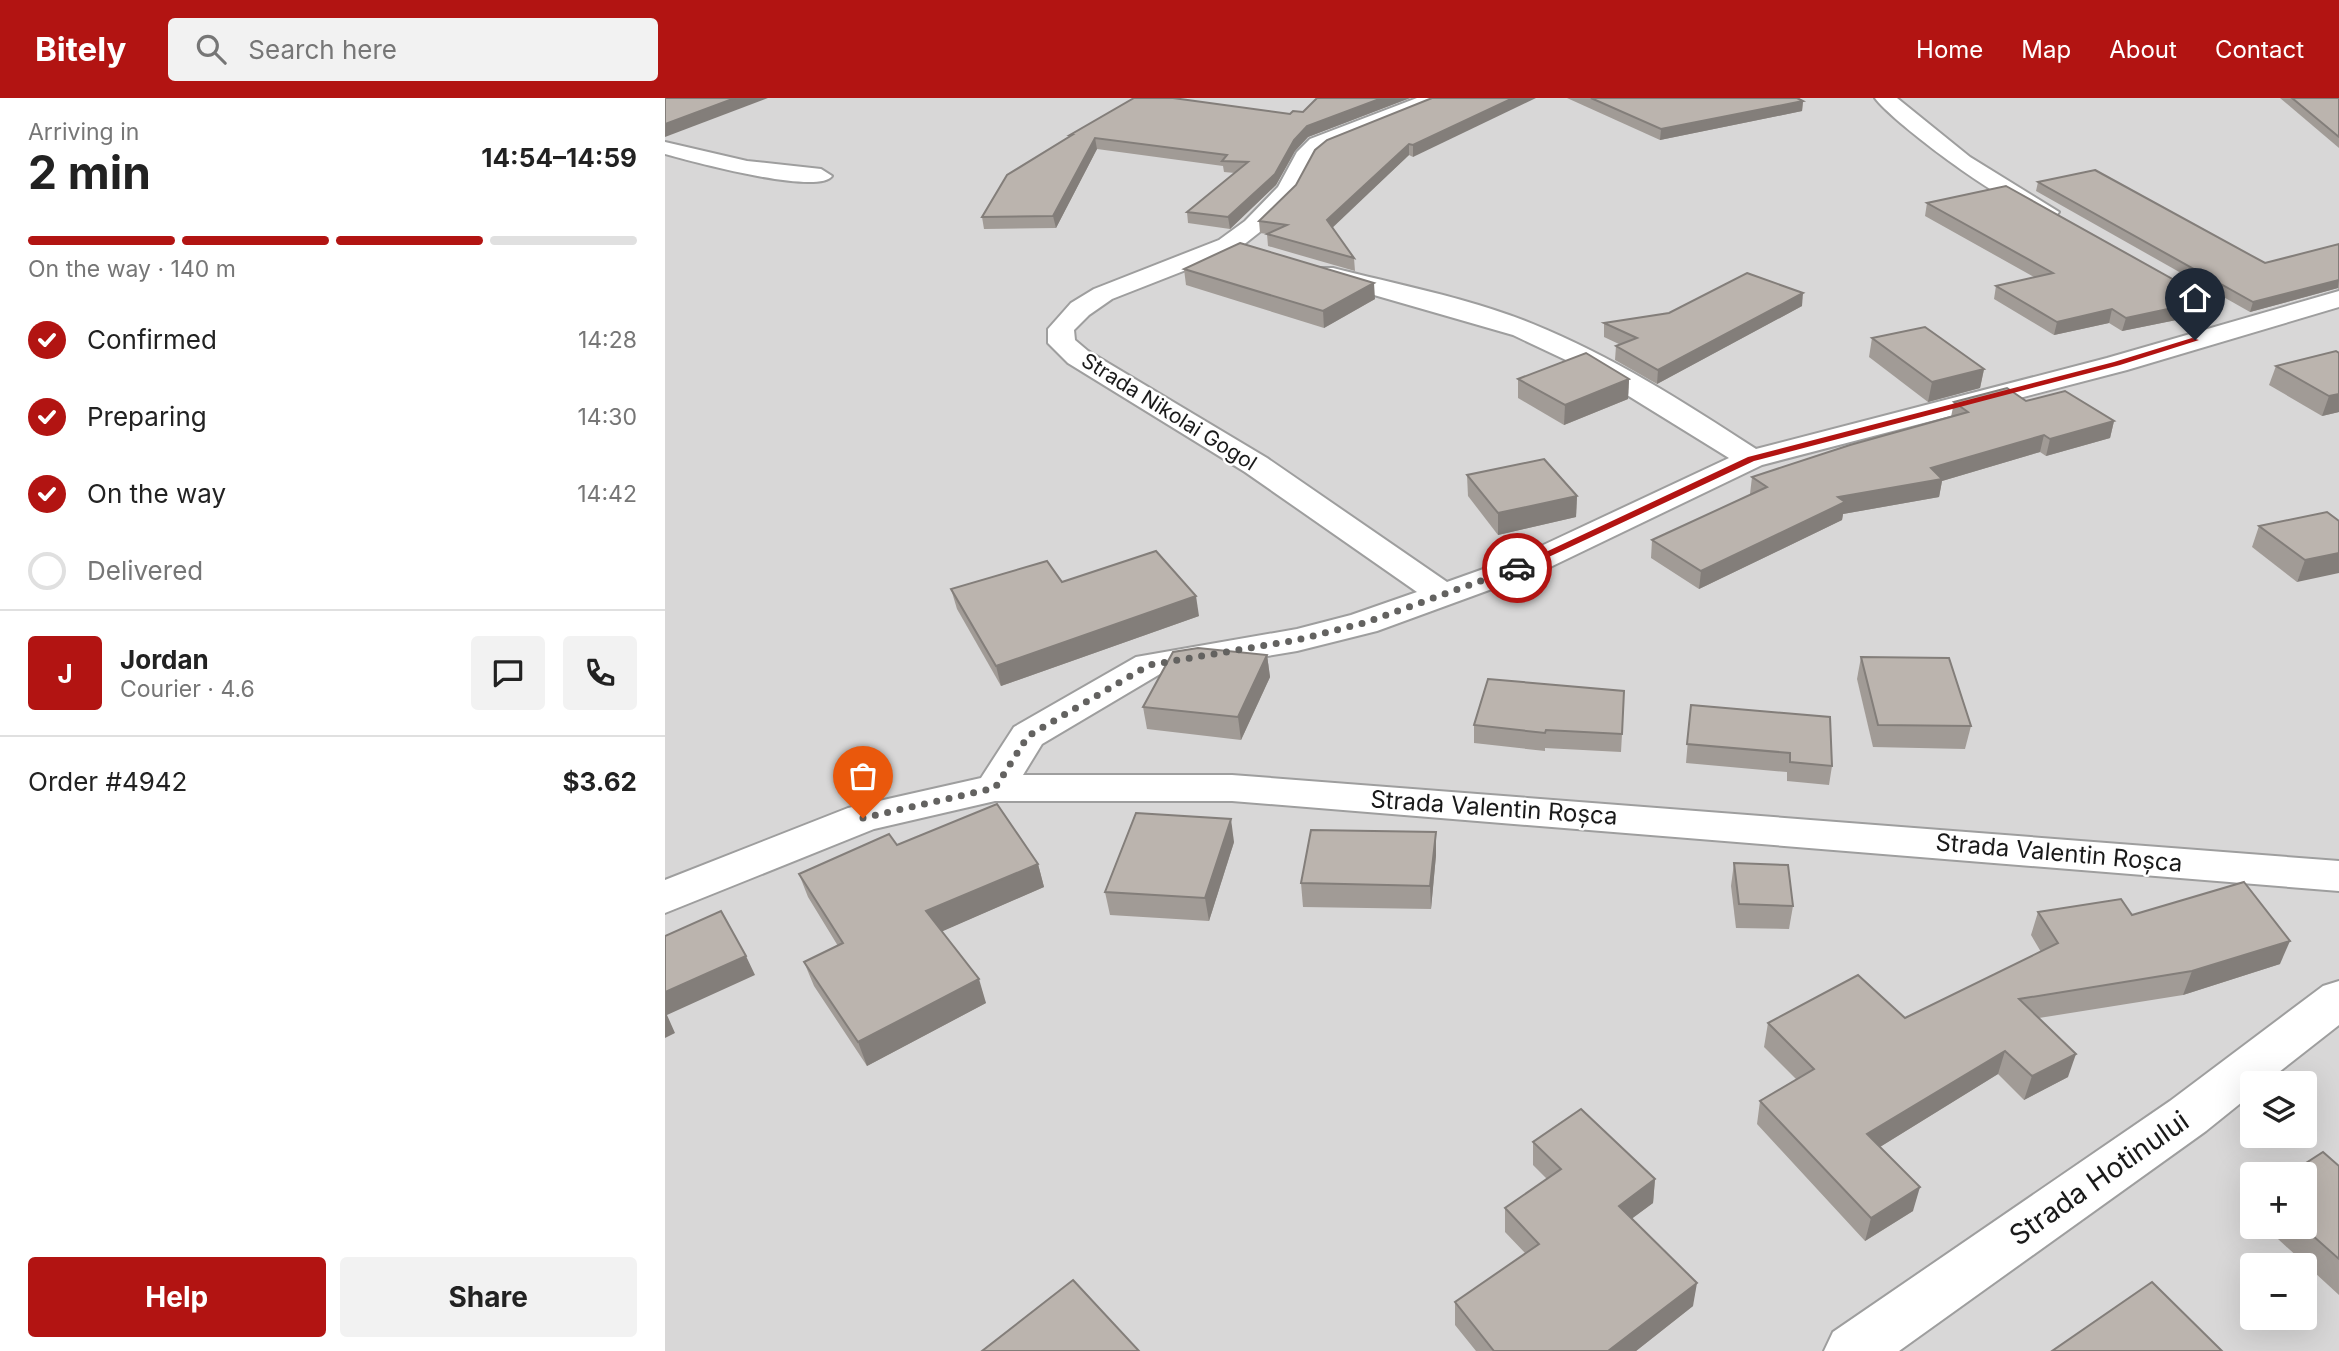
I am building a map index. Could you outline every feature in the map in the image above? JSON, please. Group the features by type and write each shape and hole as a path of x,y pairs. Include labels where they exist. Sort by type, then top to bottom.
{"street":[{"name":"Strada Nikolai Gogol","path":"1435,98 1318,144 1305,158 1287,190 1253,226 1228,245 1103,294 1080,309 1061,329 1062,343 1078,357 1257,465 1444,595"},
{"path":"1885,98 1962,162 2070,226"},
{"path":"665,148 757,169 821,176"},
{"path":"1228,245 1265,256"},
{"path":"1302,267 1522,328 1595,363 1678,411 1751,459"},
{"path":"995,788 1028,736 1149,665 1297,640 1364,623 1532,563 1751,459 2117,364 2235,318 2339,299"},
{"name":"Strada Valentin Roșca","path":"665,897 863,818 995,788 1232,788 2339,876"},
{"name":"Strada Hotinului","path":"1853,1351 2188,1116 2339,999"}],"shaded area":[{"path":"665,98 2339,98 2339,1351 665,1351"}],"building":[{"path":"665,98 735,98 665,124"},
{"path":"1134,98 1173,98 1290,114 1293,111 1303,112 1317,98 1382,98 1307,126 1294,140 1275,174 1228,217 1187,212 1248,162 1222,161 1227,155 1095,138 1053,216 982,217 1007,175"},
{"path":"1432,98 1513,98 1413,145 1409,144 1327,220 1354,258 1267,234 1287,225 1259,221 1296,185 1315,150 1327,140"},
{"path":"1591,98 1797,98 1803,101 1661,129"},
{"path":"2292,98 2339,98 2339,137"},
{"path":"2095,170 2265,263 2339,244 2339,280 2253,302 2038,182"},
{"path":"2006,186 2210,300 2126,318 2112,309 2057,322 1996,286 2053,273 1927,203"},
{"path":"1240,243 1374,283 1323,311 1184,269"},
{"path":"1747,273 1803,293 1658,370 1616,346 1637,338 1604,323 1669,313"},
{"path":"1925,327 1984,369 1932,382 1872,338"},
{"path":"2336,351 2339,353 2339,394 2329,396 2276,366"},
{"path":"1586,353 1629,379 1565,405 1518,379"},
{"path":"2007,388 2026,401 2065,391 2114,421 2050,439 2044,435 1931,468 1942,479 1838,497 1845,502 1701,571 1652,540 1767,487 1752,477 1850,445 1968,412 1954,402"},
{"path":"1544,459 1577,496 1498,513 1467,475"},
{"path":"2327,512 2339,521 2339,553 2305,560 2259,526"},
{"path":"1156,551 1196,596 996,666 951,589 1047,561 1062,582"},
{"path":"1198,648 1267,655 1238,717 1143,707 1173,652"},
{"path":"1861,657 1949,658 1971,726 1878,725"},
{"path":"1488,679 1624,691 1622,734 1546,730 1545,733 1474,725"},
{"path":"1691,705 1830,717 1832,766 1790,762 1790,753 1687,744"},
{"path":"997,804 1038,864 926,911 979,979 858,1042 804,962 843,943 799,874 889,834 897,845"},
{"path":"1136,813 1231,819 1205,898 1105,892"},
{"path":"1311,830 1436,832 1430,886 1301,883"},
{"path":"1734,863 1788,865 1793,906 1739,904"},
{"path":"2244,882 2290,941 2192,971 2019,999 2076,1054 2032,1076 2005,1051 1867,1134 1920,1187 1871,1218 1760,1101 1814,1069 1768,1023 1858,975 1905,1018 2058,943 2038,912 2121,899 2132,915"},
{"path":"721,911 746,956 665,992 665,936"},
{"path":"1581,1109 1655,1179 1619,1206 1697,1283 1608,1351 1494,1351 1455,1302 1539,1244 1505,1208 1561,1169 1533,1142"},
{"path":"2323,1152 2339,1166 2339,1259 2316,1239 2317,1162 2308,1162"},
{"path":"1073,1280 1139,1351 982,1351"},
{"path":"2152,1282 2222,1351 2052,1351"}],"way so far":[{"path":"863,818 995,788 1028,736 1149,665 1297,640 1364,623 1517,568"}],"route":[{"path":"1517,568 1641,513 1751,459 2117,364 2195,340"}]}
